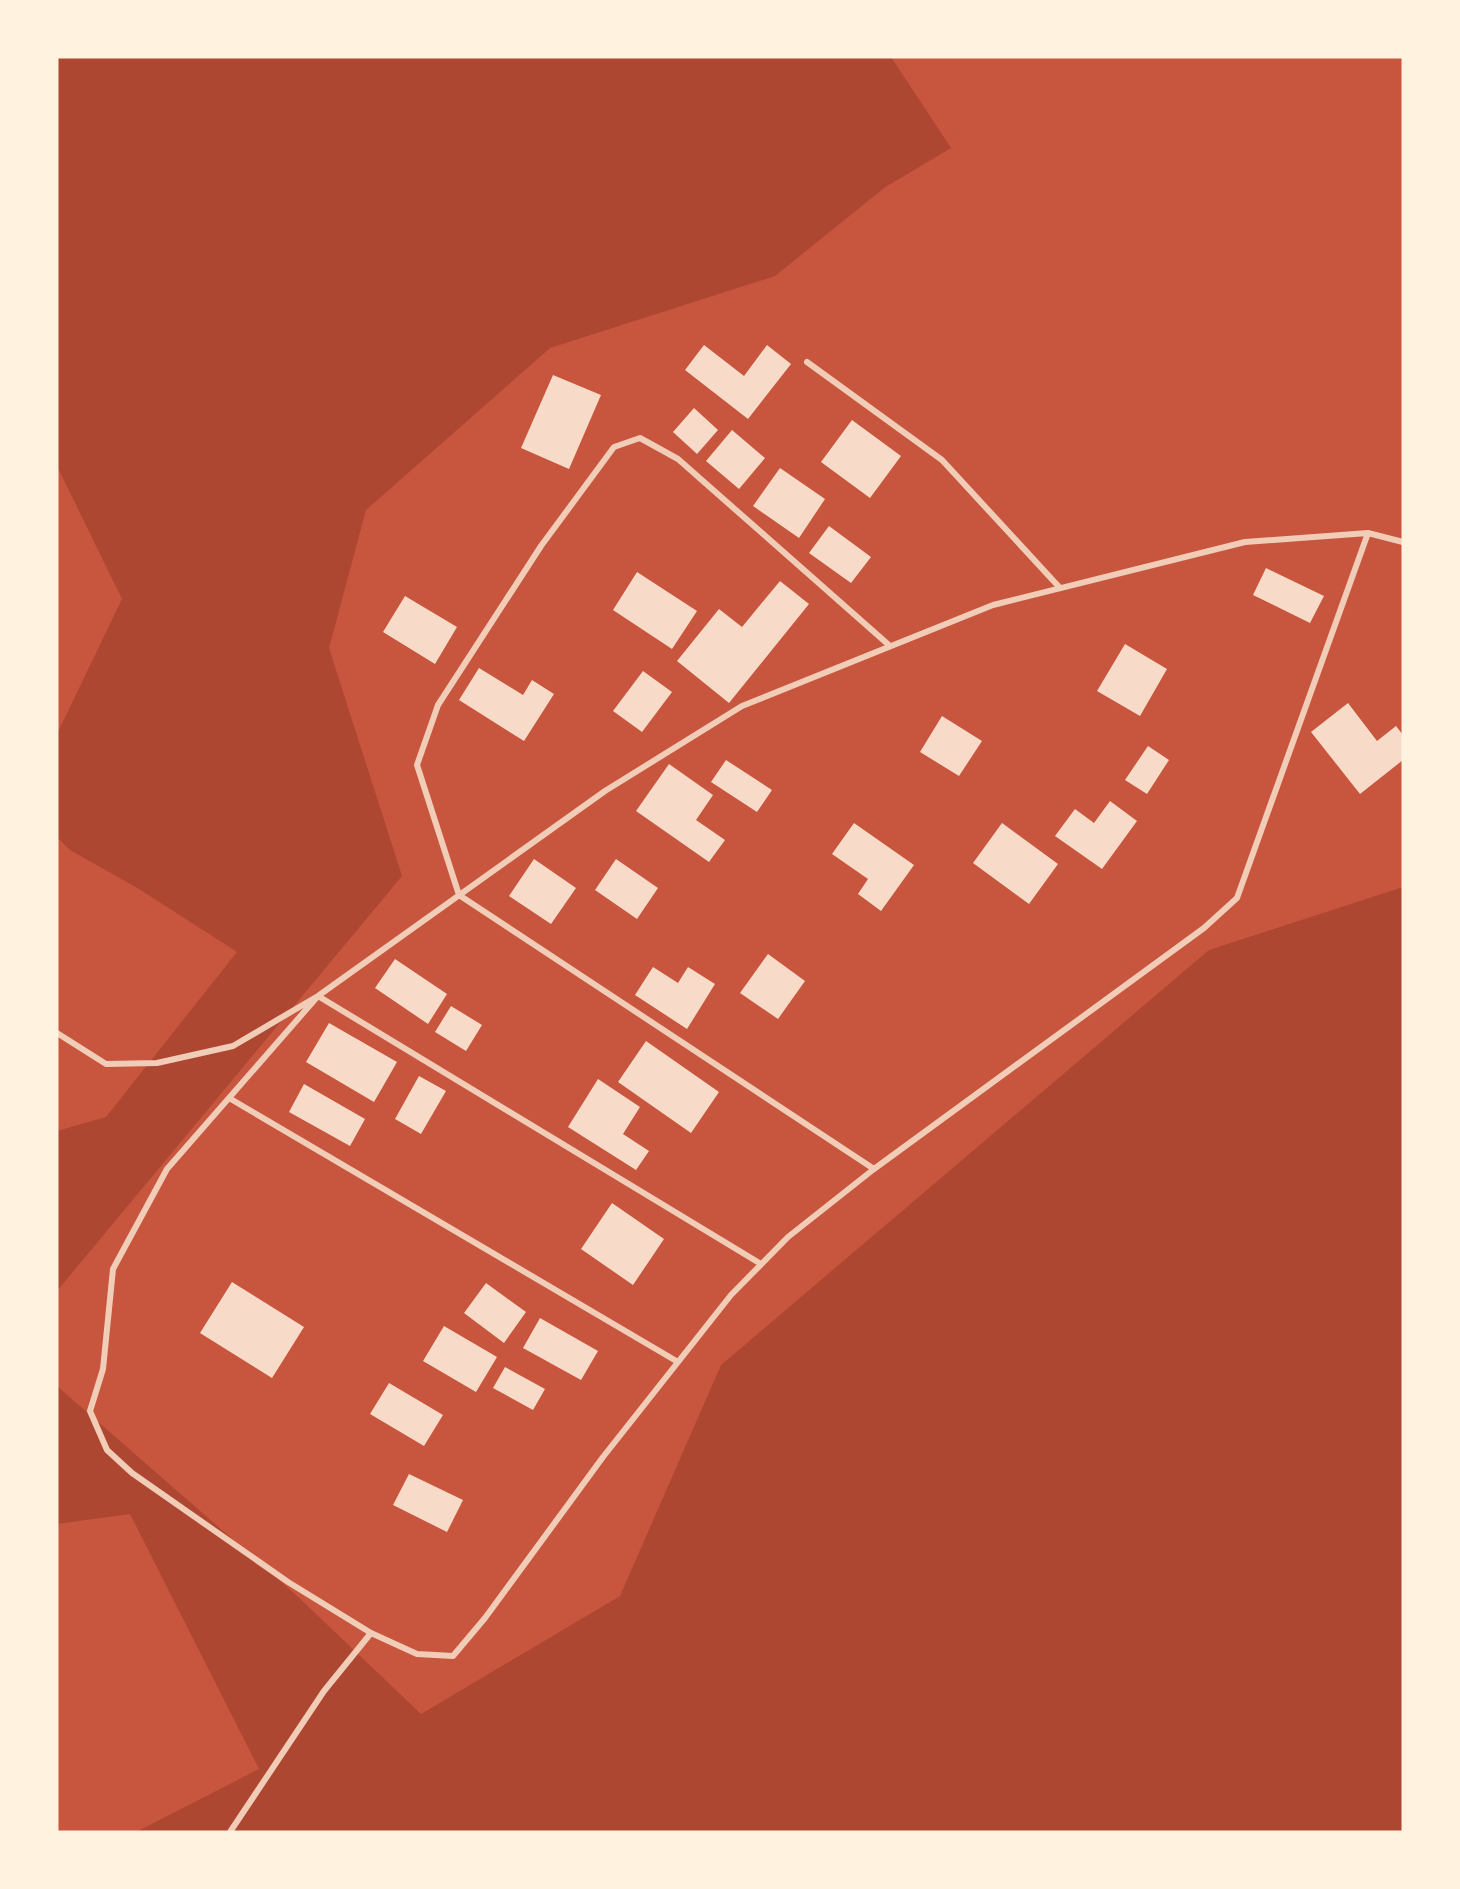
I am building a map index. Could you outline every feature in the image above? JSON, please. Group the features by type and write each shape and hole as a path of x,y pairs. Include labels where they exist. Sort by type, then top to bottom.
{"street":[{"path":"807,362 942,460 1060,588"},
{"path":"874,1169 459,895 417,765 438,705 542,546 614,447 640,438 678,459 890,646"},
{"path":"318,996 166,1169 113,1269 103,1369 90,1411 107,1450 132,1473 288,1582 371,1634 417,1654 453,1656 485,1618 603,1458 730,1295 761,1264 788,1238 874,1169 1204,928 1237,898 1368,533"},
{"path":"57,1033 106,1064 157,1063 233,1046 318,996 605,791 742,706 993,605 1245,542 1368,533 1403,542"},
{"path":"318,996 761,1264"},
{"path":"229,1098 678,1362"},
{"path":"230,1832 324,1691 371,1634"}],"shaded area":[{"path":"57,57 891,57 951,148 884,188 775,276 550,348 366,510 329,648 402,876 57,1291 57,1131 106,1117 237,952 139,889 70,850 57,837 57,734 122,599 57,466"},
{"path":"1403,887 1403,1832 136,1832 259,1769 130,1514 57,1524 57,1386 294,1593 421,1714 620,1596 721,1365 1209,950"}],"building":[{"path":"704,345 744,376 767,345 791,364 748,419 685,370"},
{"path":"553,375 601,395 569,469 521,448"},
{"path":"694,408 718,430 697,454 673,432"},
{"path":"852,420 901,456 870,498 821,462"},
{"path":"732,430 765,458 739,489 706,461"},
{"path":"780,468 825,499 799,538 753,506"},
{"path":"829,526 871,557 851,583 809,553"},
{"path":"1266,568 1324,596 1310,623 1253,595"},
{"path":"637,572 697,611 672,649 613,610"},
{"path":"780,581 809,604 729,703 677,661 719,609 742,627"},
{"path":"405,596 457,627 435,664 383,632"},
{"path":"1125,644 1167,669 1140,716 1097,691"},
{"path":"479,668 523,695 532,680 554,694 524,741 459,700"},
{"path":"643,671 672,692 642,732 613,711"},
{"path":"1348,703 1377,741 1396,726 1403,735 1403,760 1360,794 1311,732"},
{"path":"942,716 982,741 959,776 920,752"},
{"path":"1148,746 1169,760 1147,794 1125,780"},
{"path":"726,760 772,790 757,812 711,782"},
{"path":"669,764 713,795 696,820 725,840 709,862 636,811"},
{"path":"1110,801 1137,821 1102,869 1055,836 1075,809 1094,823"},
{"path":"854,823 914,865 881,911 858,894 868,879 832,854"},
{"path":"1002,823 1058,864 1029,904 973,863"},
{"path":"534,859 576,888 551,924 509,896"},
{"path":"616,859 658,888 637,919 595,890"},
{"path":"768,954 805,981 778,1019 740,993"},
{"path":"395,959 447,994 428,1024 375,988"},
{"path":"653,967 678,983 688,967 715,984 687,1029 635,995"},
{"path":"451,1006 482,1025 466,1051 435,1032"},
{"path":"329,1023 397,1062 374,1102 306,1062"},
{"path":"646,1041 719,1092 691,1133 618,1082"},
{"path":"419,1076 446,1091 421,1134 395,1119"},
{"path":"598,1079 640,1107 623,1134 649,1151 636,1170 568,1127"},
{"path":"304,1084 365,1119 350,1146 289,1112"},
{"path":"612,1203 664,1239 633,1285 581,1249"},
{"path":"232,1282 304,1327 272,1378 200,1333"},
{"path":"486,1283 526,1312 504,1343 464,1313"},
{"path":"540,1318 598,1351 581,1380 523,1348"},
{"path":"444,1326 497,1357 476,1392 423,1361"},
{"path":"505,1367 545,1389 533,1410 493,1388"},
{"path":"389,1383 443,1415 424,1446 370,1414"},
{"path":"409,1474 463,1500 447,1532 393,1505"}]}
